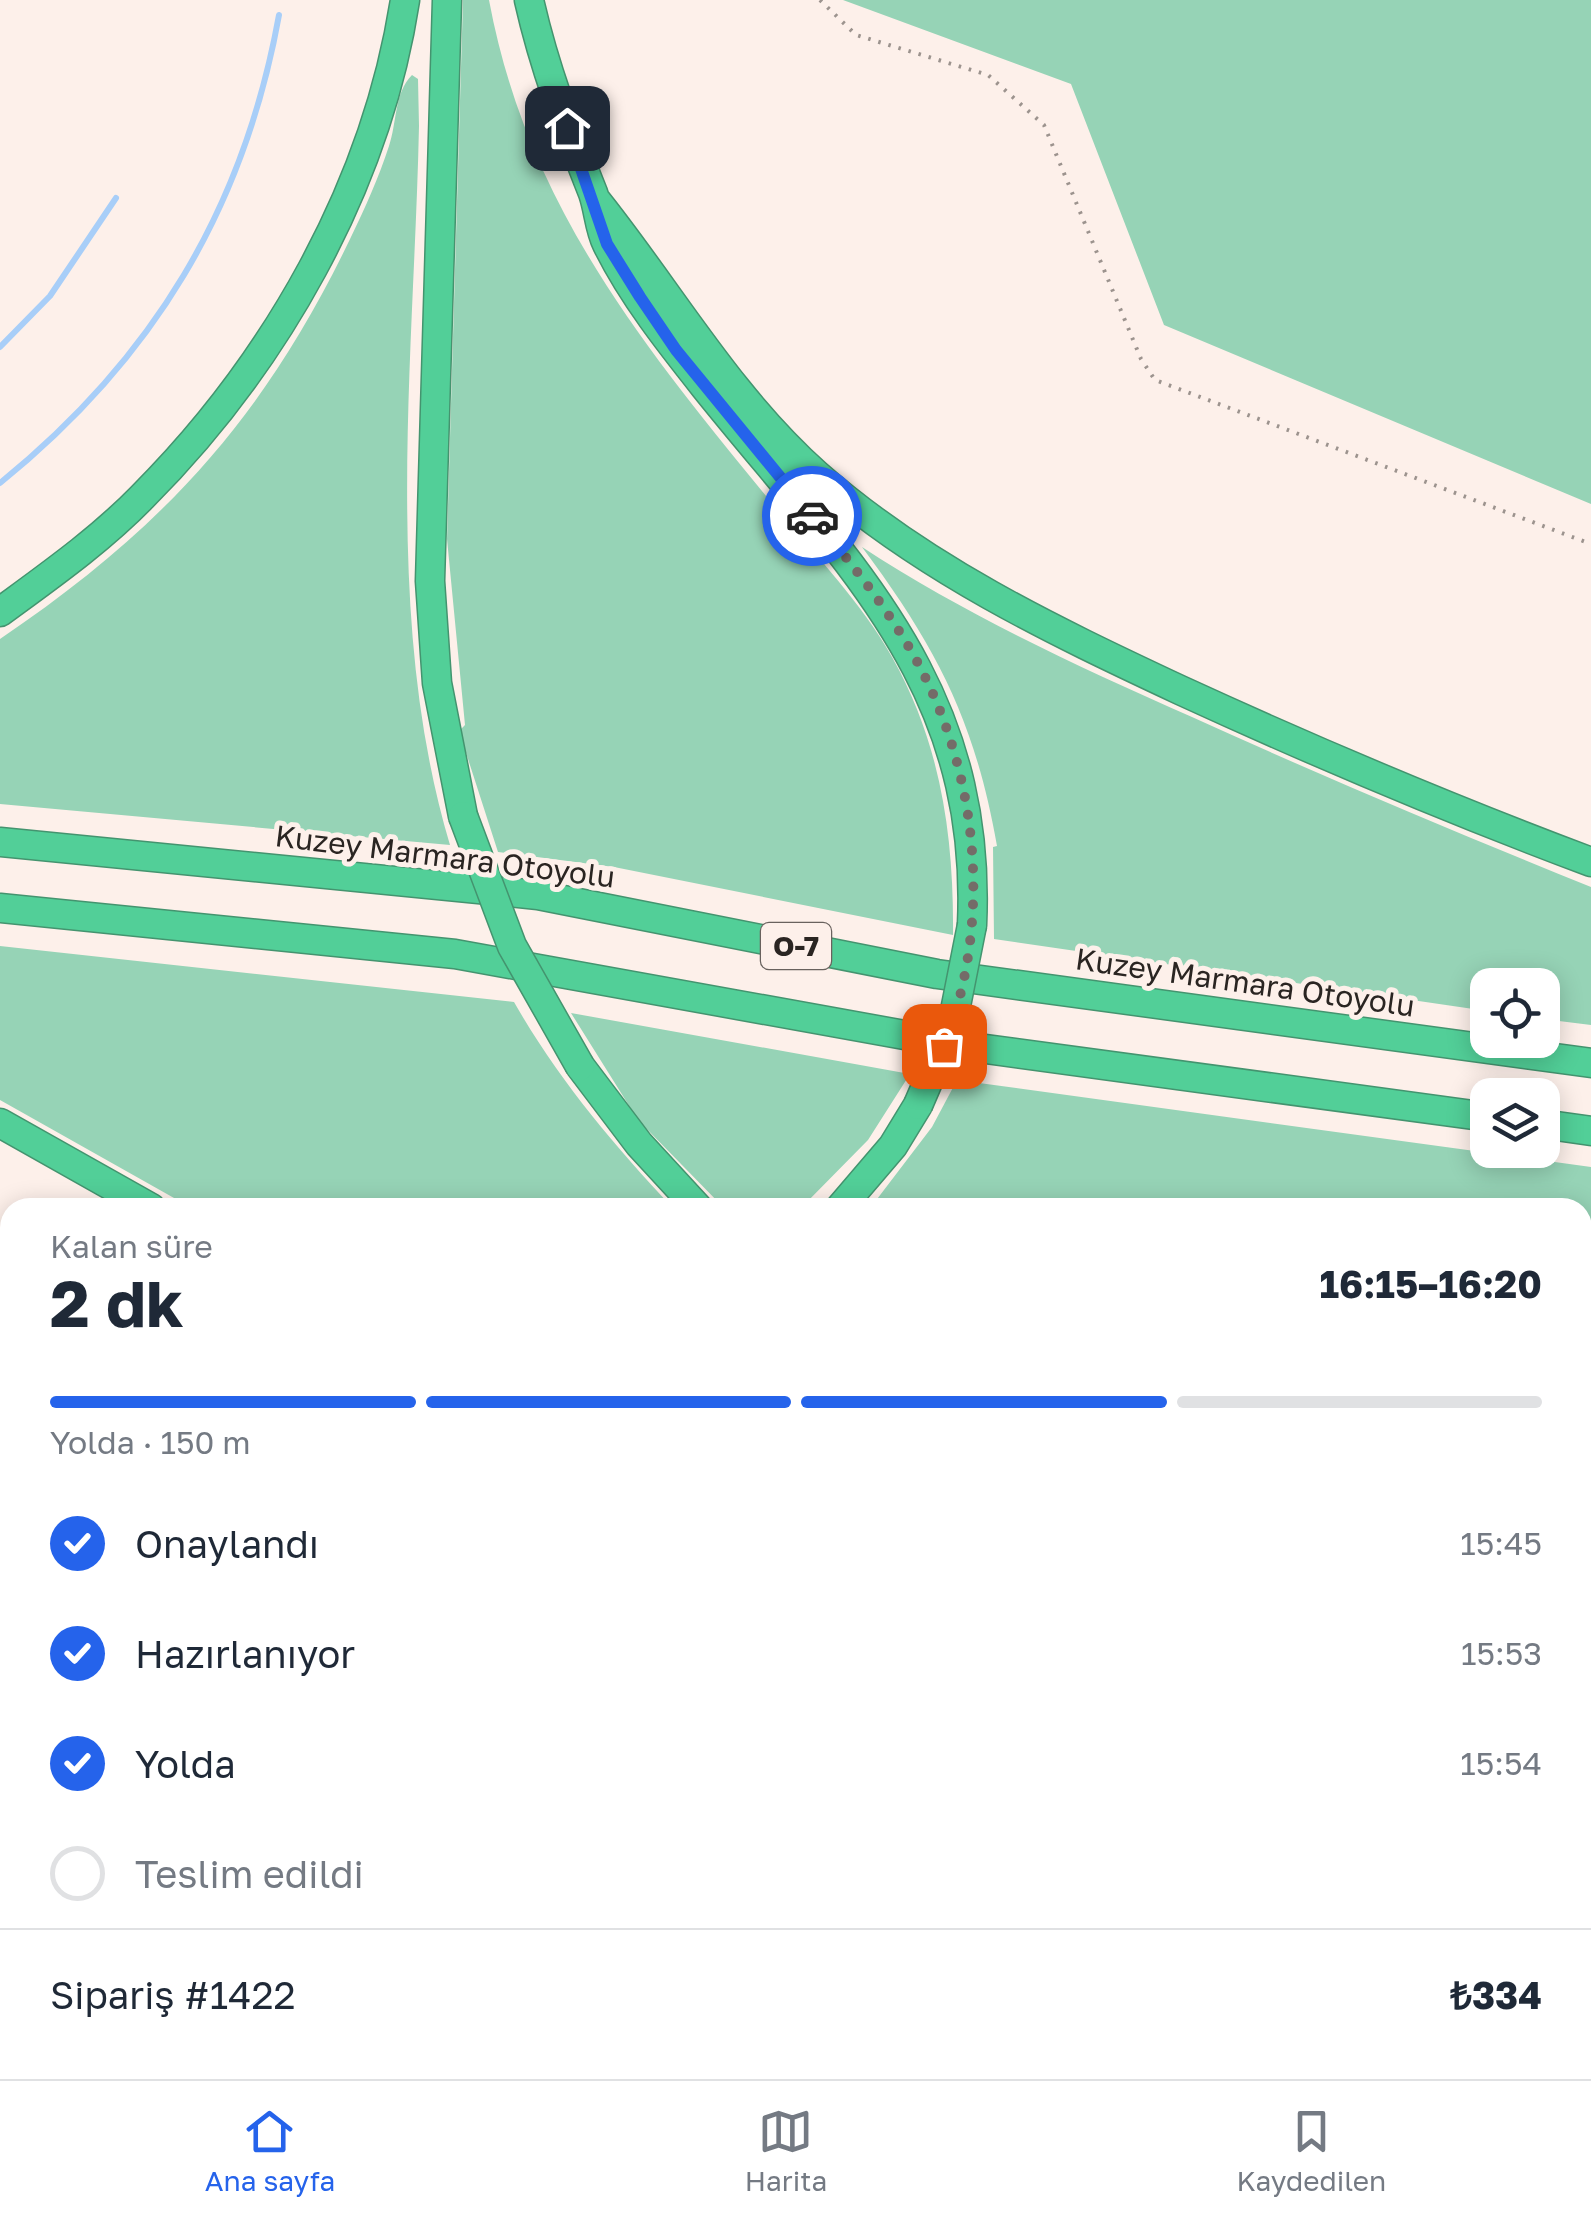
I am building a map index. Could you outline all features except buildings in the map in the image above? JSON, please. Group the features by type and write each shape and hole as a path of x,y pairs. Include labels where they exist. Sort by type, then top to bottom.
{"highway":[{"path":"0,612 93,543 140,500 232,396 272,337 326,242 372,134 406,0"},
{"path":"447,0 430,581 436,683 463,816 512,946 580,1066 639,1144 689,1198"},
{"path":"529,0 557,101 595,199 607,244 676,350 845,556 912,654 933,694 966,802 972,925 952,1026 918,1105 893,1146 849,1198"},
{"path":"595,199 749,405 817,475 901,540 991,597 1105,654 1367,772 1591,862"},
{"name":"Kuzey Marmara Otoyolu","path":"0,842 538,895 938,974 1591,1063"},
{"name":"O-7","path":"0,908 455,954 638,983 971,1047 1470,1115"},
{"path":"0,1123 133,1198"},
{"path":"1560,1127 1591,1131"}],"path":[{"path":"820,0 856,36 988,75 1044,125 1141,359 1156,380 1591,544"}],"green space":[{"path":"463,0 489,0 507,74 531,143 561,208 597,270 679,387 851,596 892,657 922,723 941,792 951,862 953,935 614,867 498,852 459,731 465,725 447,539"},
{"path":"843,0 1591,0 1591,504 1164,325 1071,84"},
{"path":"412,75 418,79 419,126 409,396 409,579 416,670 429,759 450,845 0,804 0,639 112,555 205,464 245,414 283,360 351,237 381,169 399,99"},
{"path":"862,547 982,617 1107,679 1341,783 1591,887 1591,1025 1560,1021 1560,968 1470,968 1470,1009 994,939 993,847 997,846 977,761 932,653"},
{"path":"0,946 514,1002 587,1109 664,1198 174,1198 0,1100"},
{"path":"571,1013 910,1074 868,1140 811,1198 714,1198 638,1120"},
{"path":"957,1080 1470,1150 1470,1168 1560,1168 1560,1163 1591,1167 1591,1198 878,1198 932,1127"}],"waterway":[{"path":"0,483 103,385 146,332 184,275 216,216 242,153 279,15"},
{"path":"0,347 50,296 116,198"}],"way so far":[{"path":"812,516 845,556 912,654 933,694 966,802 973,872 972,925 965,975 944,1046"}],"route":[{"path":"567,128 595,199 607,244 640,297 676,350 812,516"}]}
